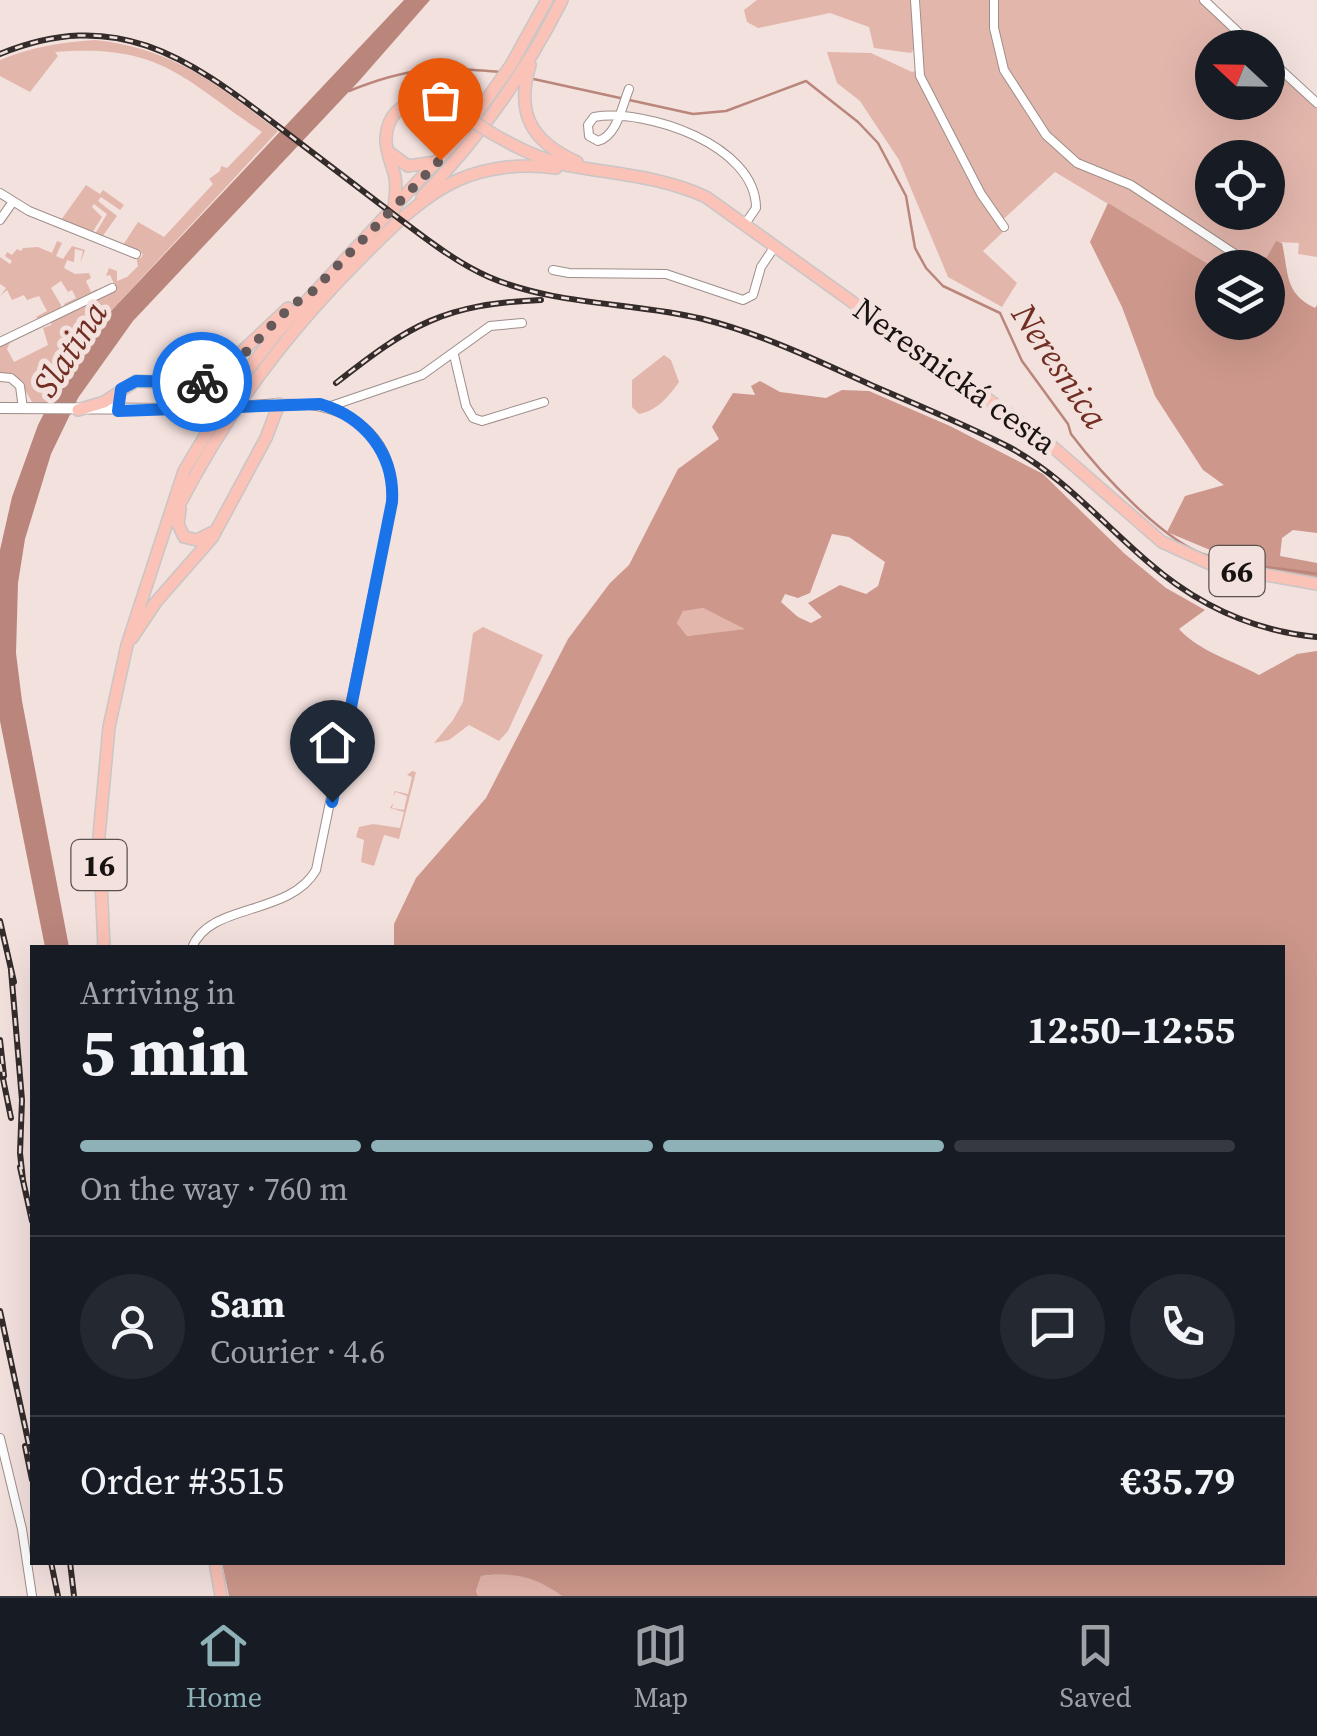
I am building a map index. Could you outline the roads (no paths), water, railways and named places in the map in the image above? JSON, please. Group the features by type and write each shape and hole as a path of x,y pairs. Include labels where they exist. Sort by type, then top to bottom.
{"main road":[{"name":"16","path":"524,64 547,0"},
{"name":"16","path":"160,543 222,427 265,365 321,299 458,156 512,84 562,0"},
{"name":"16","path":"104,945 98,864 101,788 114,695 184,470 208,427 260,353 312,292 512,84"},
{"path":"512,84 538,137 552,149 590,168"},
{"name":"66","path":"388,150 390,124 409,105 430,101 538,156 590,168"},
{"path":"388,150 408,166 419,167 440,160"},
{"path":"388,150 396,181 394,210"},
{"path":"387,232 444,188 480,172 522,166 590,168"},
{"name":"Neresnická cesta","path":"590,168 640,176 694,192 745,224 1046,441 1170,548 1215,566 1317,584"},
{"path":"78,410 104,402 136,381 205,382 222,372 294,302 312,292"},
{"path":"205,382 214,399 208,427"},
{"path":"118,411 121,389"},
{"path":"127,645 156,602 216,530 266,438 279,404"},
{"path":"184,494 177,519 181,534 197,540 216,530"},
{"path":"213,1565 218,1596"}],"street":[{"path":"916,0 920,76 980,194 1004,227"},
{"path":"994,0 994,28 1004,70 1046,135 1077,163 1131,185 1229,250"},
{"path":"1204,0 1236,30"},
{"path":"1285,74 1317,103"},
{"path":"629,89 619,114 612,132 602,141 589,136 588,125 598,116 619,114 687,132 714,146 734,162 755,196 756,208 745,224"},
{"path":"0,194 12,203 136,254"},
{"path":"0,220 12,203"},
{"path":"553,270 570,274 666,274 743,300 756,289 761,267 775,246"},
{"path":"0,342 112,288"},
{"path":"0,408 118,411 279,404 328,407 422,375 490,326 522,323"},
{"path":"454,355 472,418 482,421 544,402"},
{"path":"0,377 12,378 20,386 27,409"},
{"path":"193,945 198,934 211,925 300,890 313,876 321,855 392,490 387,464 373,437 356,422 328,407"},
{"path":"0,1438 22,1528 32,1596"}],"waterway":[{"name":"Neresnica","path":"349,91 424,70 502,72"},
{"name":"Neresnica","path":"529,78 693,114 726,111 806,81 878,143 906,196 915,248 926,268 943,286 1000,313 1022,361 1068,424 1071,434 1134,504 1173,537 1209,556 1317,574"}],"railway":[{"path":"0,54 41,41 79,36 114,38 147,46 179,60 211,78 422,236 477,271 515,286 568,299 703,319 809,357 975,430 1029,459 1065,486 1166,577 1206,603 1270,629 1317,637"},
{"path":"336,383 386,346 430,321 479,306 541,300"},
{"path":"0,921 14,982"},
{"path":"11,970 22,1100 23,1180"},
{"path":"0,1040 4,1076"},
{"path":"0,1064 11,1118"},
{"path":"20,1167 30,1212"},
{"path":"0,1311 30,1450"},
{"path":"25,1446 30,1470"},
{"path":"52,1565 58,1596"},
{"path":"70,1565 74,1596"}],"water label":[{"name":"Slatina","path":"70,349"}]}
